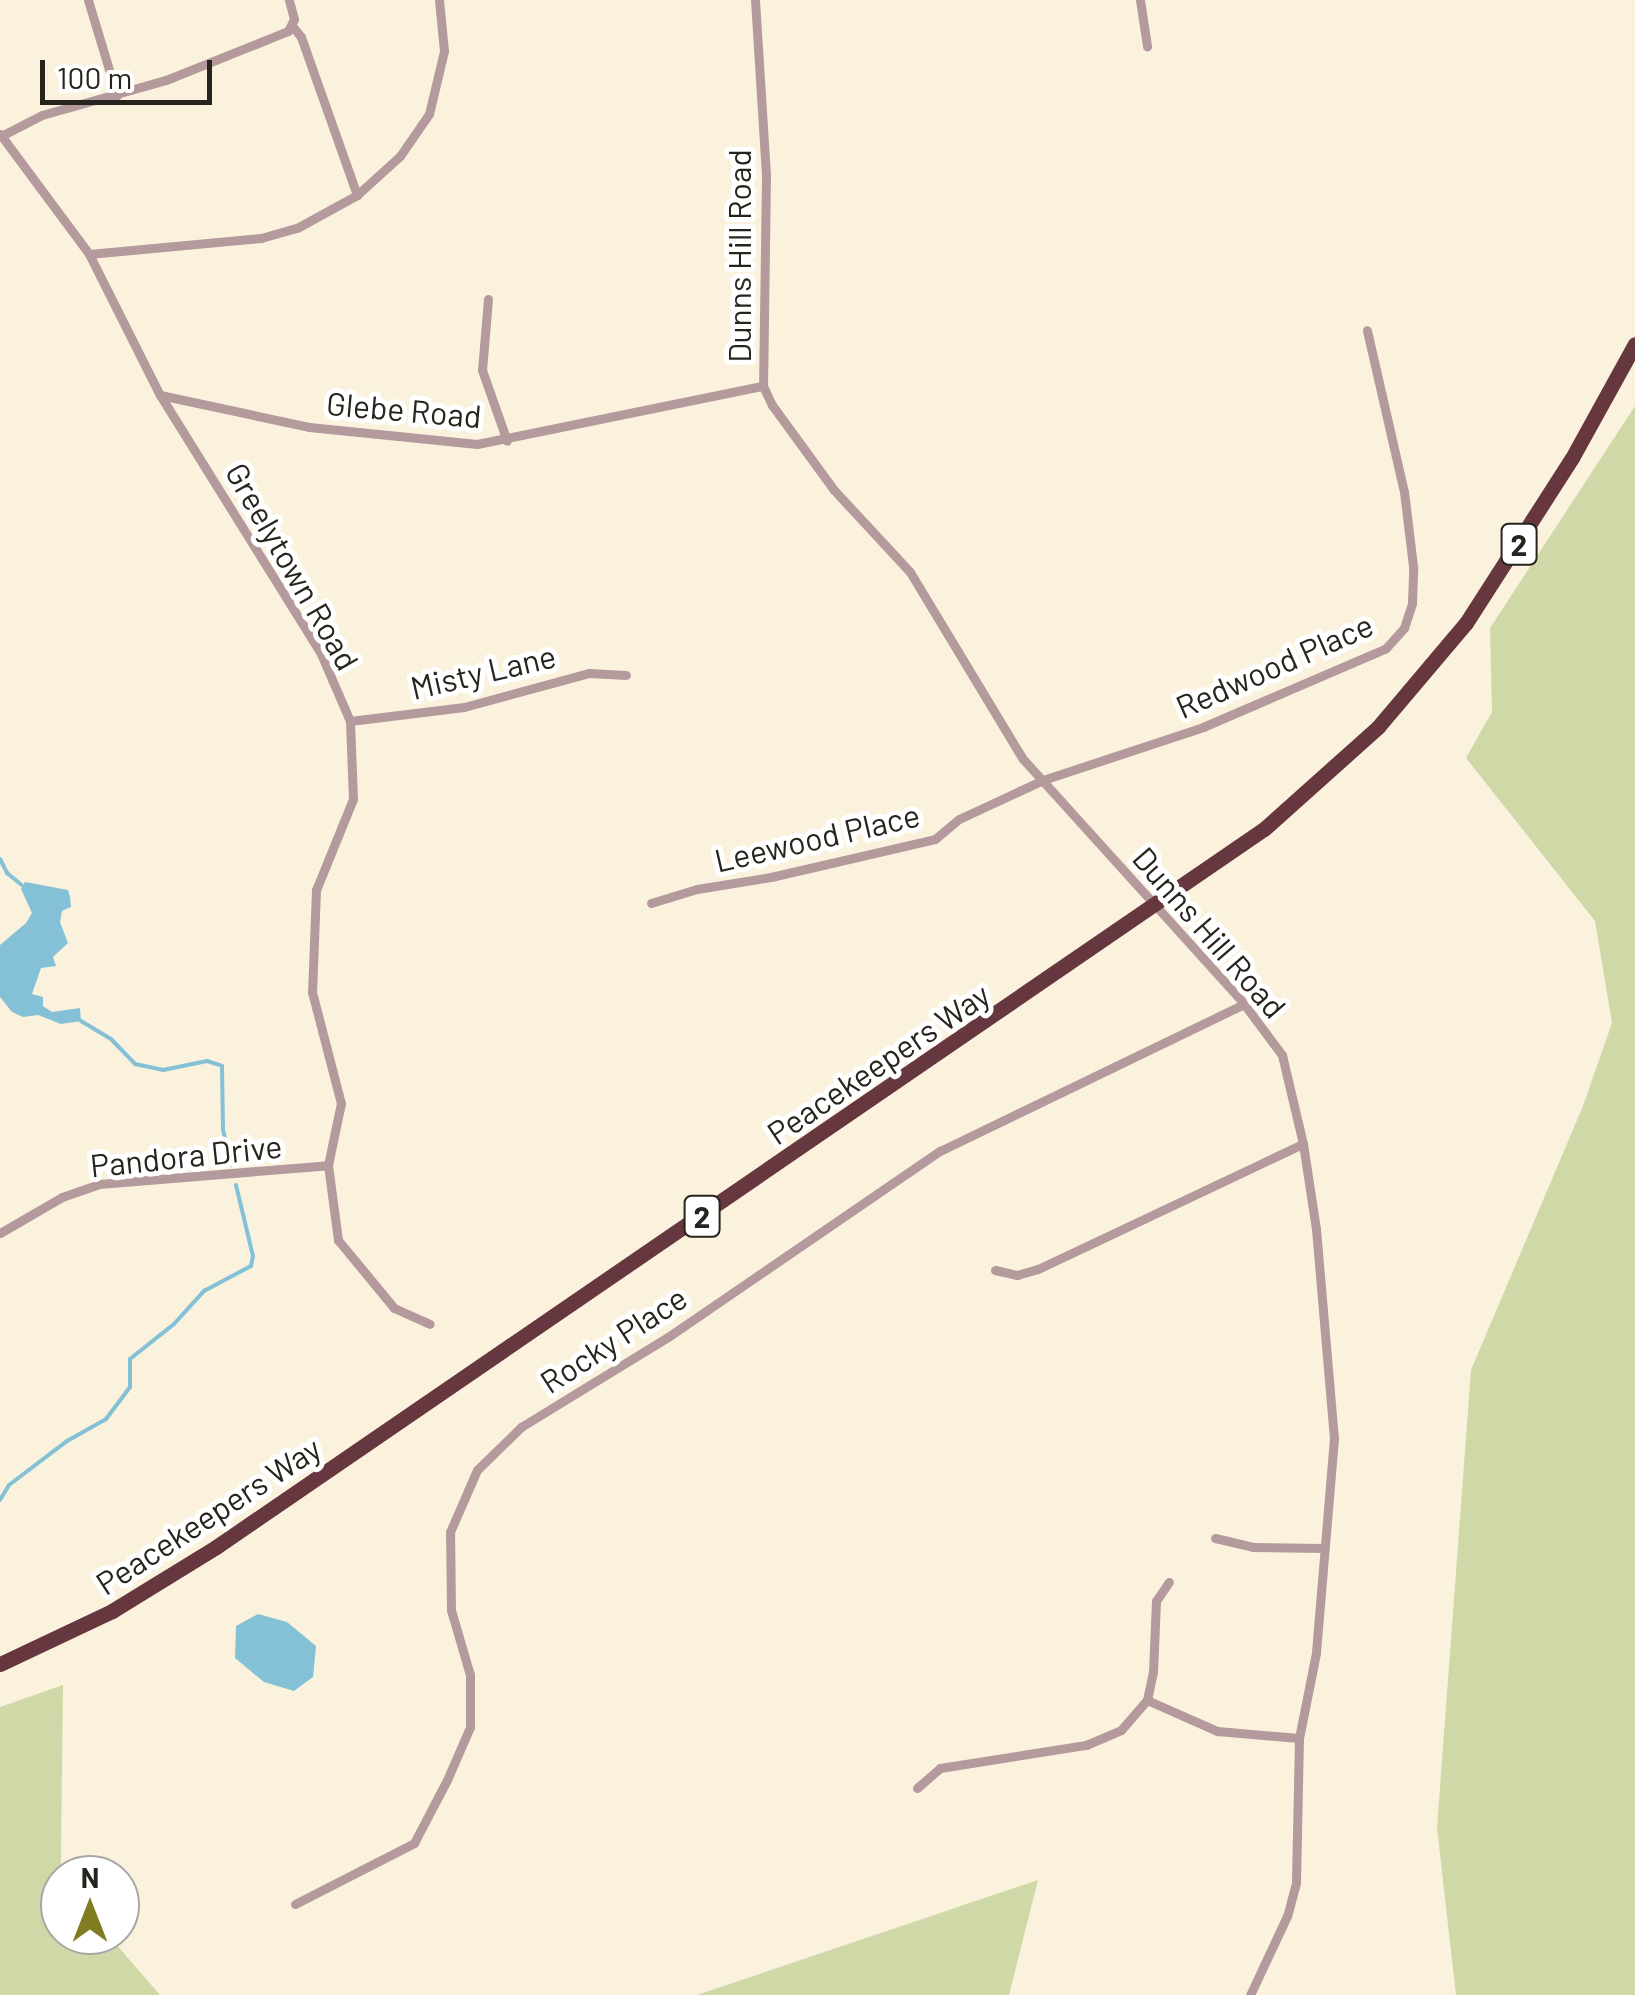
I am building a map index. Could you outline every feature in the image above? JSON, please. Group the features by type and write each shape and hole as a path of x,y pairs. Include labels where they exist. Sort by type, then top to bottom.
{"highway":[{"name":"Peacekeepers Way","path":"0,1664 112,1611 216,1548 1264,829 1378,727 1466,623 1572,458 1635,344"}],"street":[{"path":"88,0 117,96"},
{"path":"289,0 293,27 357,195"},
{"path":"88,254 261,238 297,228 357,195 400,156 429,114 445,41 439,0"},
{"name":"Dunns Hill Road","path":"756,0 766,176 763,386 834,490 910,572 1024,759 1244,1004 1282,1055 1303,1144 1317,1239 1321,1325 1334,1405 1316,1653 1299,1738 1296,1883 1287,1916 1250,1995"},
{"path":"1140,0 1147,46"},
{"path":"1,135 42,115 117,96 293,27"},
{"name":"Greelytown Road","path":"1,135 88,254 160,395 321,654 350,721 352,799 316,890 312,992 341,1103 328,1165 338,1240 394,1308 430,1324"},
{"path":"488,299 482,370 507,440"},
{"name":"Redwood Place","path":"1043,780 1204,727 1386,648 1404,628 1412,602 1409,529 1367,330"},
{"name":"Glebe Road","path":"160,395 309,426 476,444 763,386"},
{"name":"Misty Lane","path":"350,721 464,708 588,673 626,675"},
{"name":"Leewood Place","path":"651,903 697,889 935,839 959,819 1043,780"},
{"name":"Rocky Place","path":"296,1904 414,1844 446,1780 470,1727 470,1674 451,1610 450,1532 477,1470 521,1427 668,1337 940,1152 1244,1004"},
{"path":"995,1270 1016,1274 1038,1268 1303,1144"},
{"name":"Pandora Drive","path":"0,1233 62,1196 99,1184 328,1165"},
{"path":"1215,1538 1253,1547 1323,1548"},
{"path":"917,1788 940,1768 1099,1742 1130,1721 1147,1700 1153,1672 1156,1602 1168,1582"},
{"path":"1147,1700 1216,1731 1299,1738"}],"green space":[{"path":"1635,406 1635,1995 1456,1995 1437,1828 1471,1370 1583,1106 1612,1023 1595,921 1466,758 1492,712 1490,628"},
{"path":"63,1685 61,1855 40,1855 40,1955 125,1955 160,1995 0,1995 0,1707"},
{"path":"1038,1880 1009,1995 697,1995"}],"water":[{"path":"25,882 68,890 71,907 62,911 60,922 68,943 53,957 56,966 41,968 32,994 43,997 43,1006 52,1012 80,1008 81,1021 61,1024 38,1015 23,1017 12,1012 0,997 0,945 32,913 21,889"},
{"path":"258,1614 287,1622 316,1646 313,1677 294,1691 264,1682 235,1658 236,1626"}],"waterway":[{"path":"0,859 7,873 22,885"},
{"path":"81,1021 111,1039 135,1064 163,1070 207,1061 222,1066 223,1130 232,1165"},
{"path":"0,1500 9,1485 67,1441 106,1419 130,1387 130,1359 174,1324 204,1291 251,1266 253,1256 236,1185"}]}
